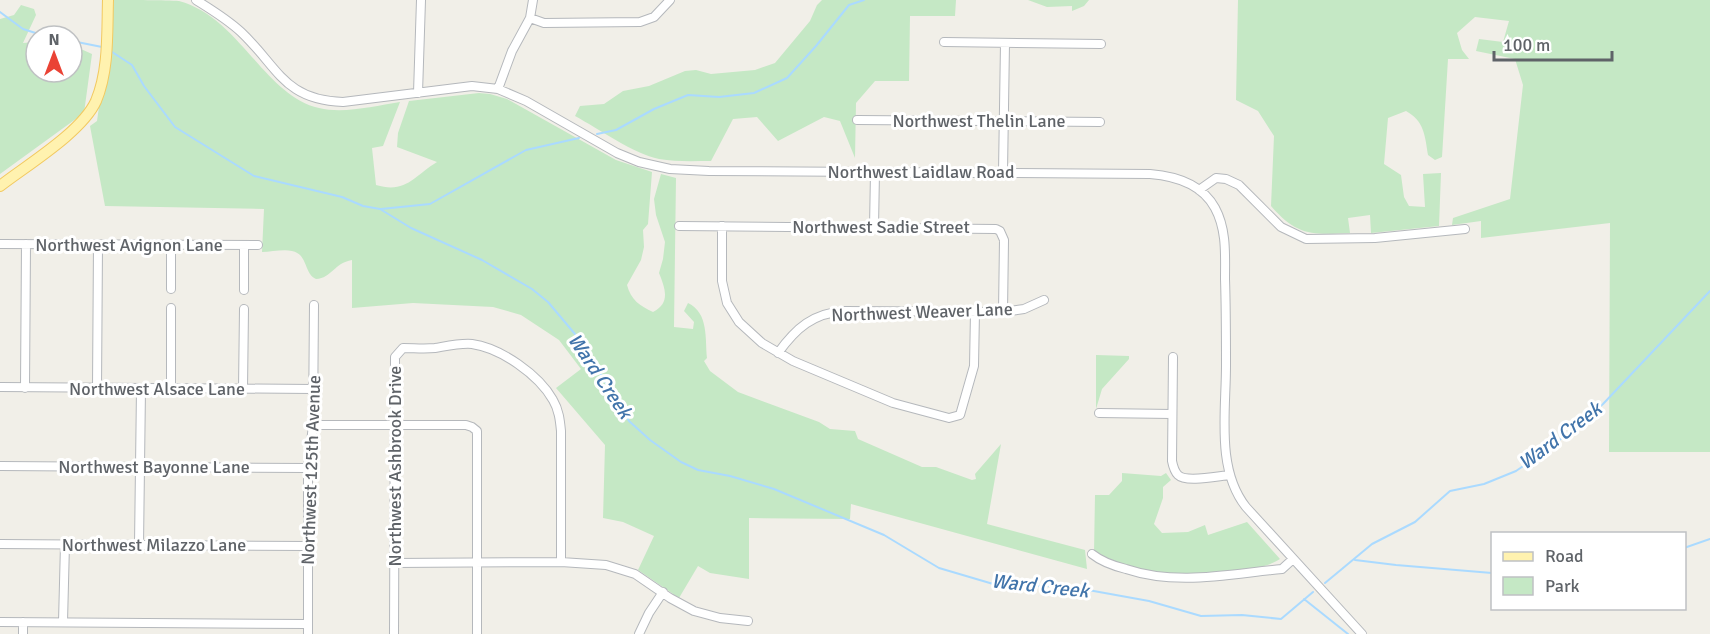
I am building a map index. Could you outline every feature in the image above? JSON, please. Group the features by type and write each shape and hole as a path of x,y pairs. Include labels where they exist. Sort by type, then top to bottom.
{"main road":[{"path":"0,186 76,127 96,101 103,74 108,0"}],"street":[{"name":"Northwest Laidlaw Road","path":"196,0 230,23 291,87 308,97 323,101 343,102 472,86 498,89 535,105 617,153 651,166 682,170 1150,174 1170,177 1199,190 1215,207 1224,236 1225,437 1230,475 1246,507 1362,634"},
{"path":"418,93 421,0"},
{"path":"498,89 512,51 530,18 533,0"},
{"path":"530,18 544,23 640,22 654,17 670,0"},
{"path":"944,42 1101,44"},
{"path":"1003,172 1005,43"},
{"name":"Northwest Thelin Lane","path":"857,120 1100,122"},
{"path":"874,227 875,171"},
{"path":"1199,190 1216,178 1233,181 1281,227 1298,236 1314,240 1375,238 1465,230"},
{"name":"Northwest Sadie Street","path":"679,226 990,228 1000,231 1004,240 1003,312"},
{"path":"722,226 722,282 727,303 739,322 762,343 793,361 893,403 945,417 957,417 962,412 974,366 975,312"},
{"name":"Northwest Avignon Lane","path":"0,244 258,245"},
{"path":"25,388 26,244"},
{"path":"97,388 98,245"},
{"path":"171,245 171,289"},
{"path":"244,245 244,290"},
{"name":"Northwest Weaver Lane","path":"778,353 796,329 827,313 845,311 1003,312 1024,309 1044,300"},
{"name":"Northwest 125th Avenue","path":"308,634 308,468 313,425 314,305"},
{"path":"171,308 171,389"},
{"path":"243,389 244,309"},
{"name":"Northwest Ashbrook Drive","path":"394,634 395,357 400,349 469,344 498,352 514,362 544,388 554,401 561,431 561,562"},
{"path":"1173,357 1172,461 1179,476 1189,479 1230,475"},
{"name":"Northwest Alsace Lane","path":"0,387 314,389"},
{"path":"139,545 141,389"},
{"path":"1099,412 1172,414"},
{"path":"313,425 466,425 475,429 478,436 477,634"},
{"name":"Northwest Bayonne Lane","path":"0,466 308,468"},
{"name":"Northwest Milazzo Lane","path":"0,544 308,546"},
{"path":"63,622 65,544"},
{"path":"1092,554 1102,561 1138,573 1158,578 1178,579 1282,569 1293,559"},
{"path":"394,563 561,562 617,567 635,574 677,603 703,614 748,621"},
{"path":"639,634 663,592"},
{"path":"0,622 63,622 117,627 204,628 308,624"},
{"path":"23,622 23,634"}],"green space":[{"path":"114,0 179,1 200,10 235,38 282,88 300,100 319,108 349,110 400,102 383,146 372,148 376,185 395,187 402,185 437,162 397,147 398,133 409,101 479,93 507,99 616,160 652,172 648,224 643,230 644,247 641,260 627,285 637,302 653,312 662,304 665,295 659,273 665,242 656,215 654,199 661,174 676,178 674,327 693,329 694,322 684,311 688,303 695,307 705,327 707,358 704,361 710,371 738,392 819,422 830,429 855,431 858,439 922,467 936,467 972,480 976,479 975,474 1001,444 987,524 1085,550 1087,569 851,504 850,519 749,518 749,579 710,573 698,566 679,598 638,570 654,536 623,522 603,518 605,445 556,388 581,369 559,340 521,315 493,307 413,303 352,308 352,260 341,264 326,276 316,279 309,273 301,256 297,253 285,250 262,252 264,209 105,206 90,126 97,121"},
{"path":"822,0 956,0 955,16 910,16 909,81 875,81 856,103 855,158 840,121 824,117 778,141 757,117 733,119 711,161 692,161 665,160 649,156 628,147 575,116 580,106 604,104 623,91 649,86 685,71 696,70 711,74 755,70 775,63 810,21 817,5"},
{"path":"1028,0 1089,0 1084,6 1072,11 1072,6 1047,7"},
{"path":"1238,0 1710,0 1710,452 1609,452 1610,223 1481,238 1481,221 1452,225 1453,218 1510,199 1523,85 1515,59 1476,51 1479,39 1503,42 1509,21 1475,17 1457,33 1462,50 1469,59 1448,59 1442,157 1435,160 1428,155 1423,129 1412,115 1406,111 1388,118 1384,164 1401,175 1404,197 1409,206 1425,207 1423,174 1441,173 1439,226 1371,233 1370,215 1348,218 1350,233 1325,234 1306,232 1297,228 1280,216 1271,206 1274,136 1258,111 1236,100"},
{"path":"21,5 34,9 36,15 32,24 24,24 24,84 84,84 84,50 92,54 84,113 0,174 0,19 14,15"},
{"path":"1096,355 1129,356 1129,359 1102,389 1096,409"},
{"path":"1122,473 1161,476 1166,473 1171,480 1163,487 1163,498 1154,524 1162,533 1188,532 1205,525 1208,535 1247,522 1280,559 1251,569 1186,575 1147,573 1128,569 1094,553 1095,495 1109,495 1122,481"}],"waterway":[{"path":"597,134 616,130 654,109 688,95 719,97 754,93 787,78 849,5 864,0"},
{"name":"Ward Creek","path":"0,12 24,29"},
{"name":"Ward Creek","path":"84,43 102,47"},
{"name":"Ward Creek","path":"109,50 132,65 144,86 175,127 254,176 342,197 363,206 380,209 411,228 482,260 532,289 548,302 580,340 629,421 650,440 681,462 698,470 730,476 774,489 884,535 939,568 1000,586 1066,586 1149,601 1201,616 1242,615 1281,619 1313,592"},
{"path":"381,209 430,204 526,150 579,138"},
{"name":"Ward Creek","path":"1325,583 1372,544 1415,522 1450,491 1484,484 1516,471 1551,447 1603,404 1710,291"},
{"path":"1686,547 1710,539"},
{"path":"1355,560 1491,573"},
{"path":"1304,599 1348,634"}]}
